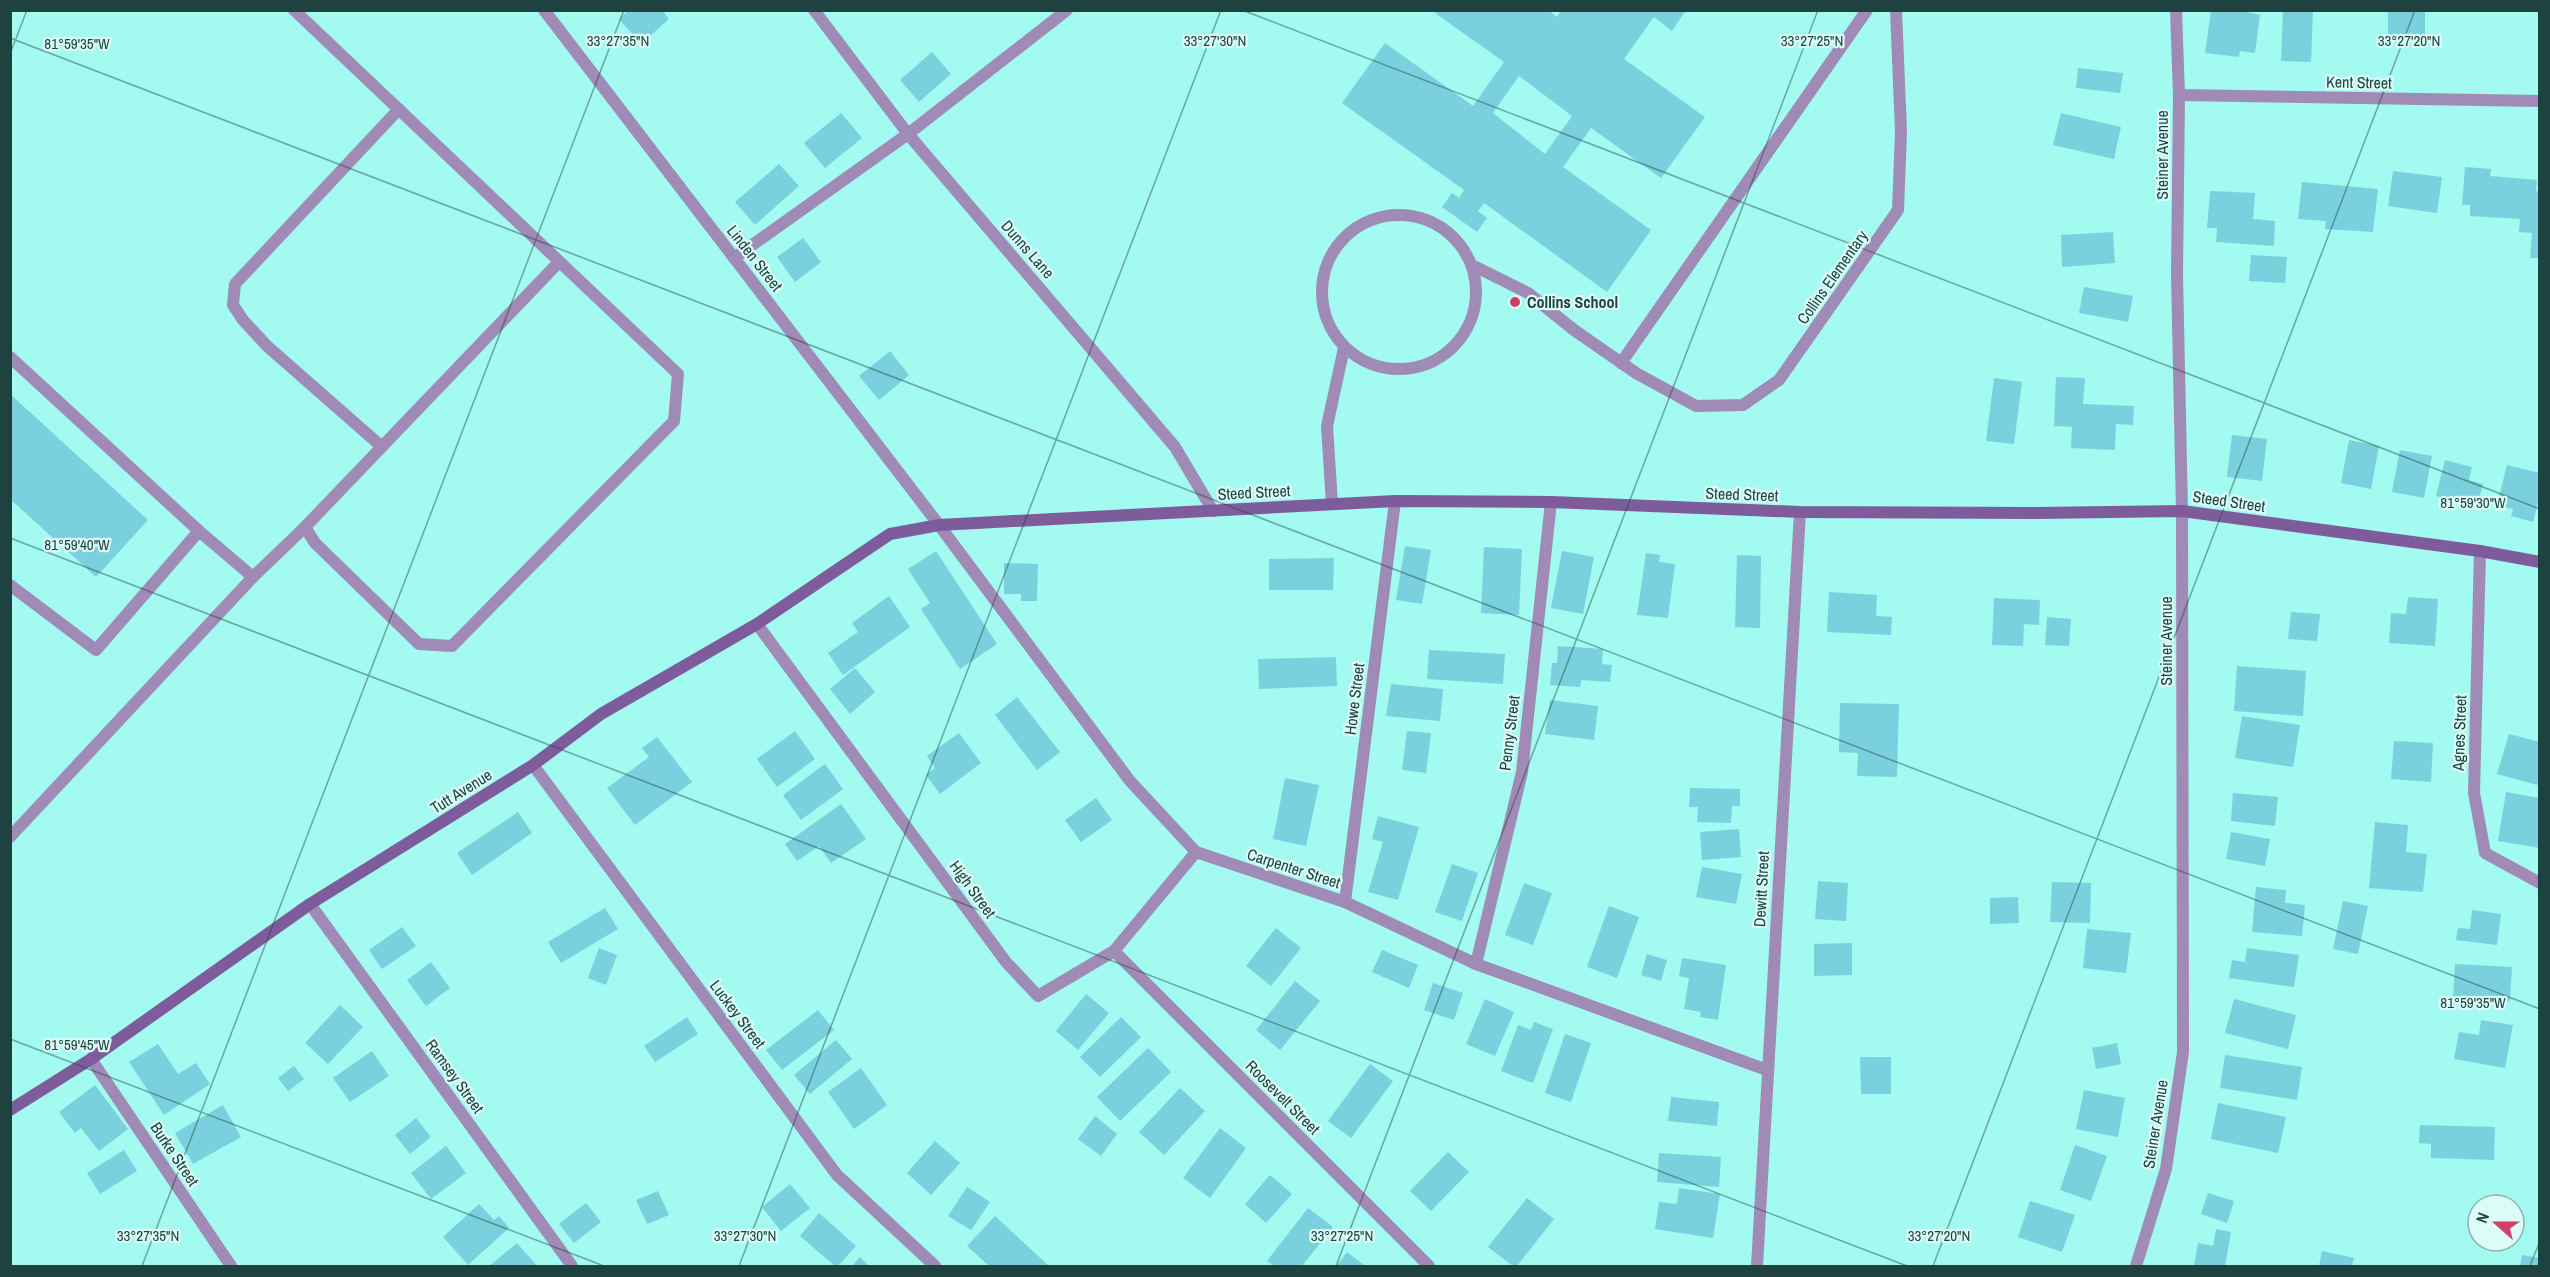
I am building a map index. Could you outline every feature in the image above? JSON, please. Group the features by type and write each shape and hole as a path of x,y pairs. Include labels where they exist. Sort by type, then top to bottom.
{"street":[{"path":"294,10 678,374 674,421 452,646 419,644 315,543 305,527"},
{"name":"Linden Street","path":"544,10 939,525"},
{"name":"Dunns Lane","path":"814,10 908,134 1175,447 1213,511"},
{"path":"734,258 908,134 1067,10"},
{"path":"1621,363 1867,10"},
{"name":"Collins Elementary","path":"1476,267 1476,313 1455,349 1418,369 1374,367 1344,348 1325,318 1324,267 1338,242 1367,219 1392,213 1434,219 1476,267 1528,293 1574,330 1621,363 1696,406 1743,405 1779,380 1898,210 1901,132 1896,10"},
{"name":"Steiner Avenue","path":"2136,1266 2166,1169 2183,1052 2182,511 2177,274 2179,95 2176,10"},
{"name":"Kent Street","path":"2179,95 2540,101"},
{"path":"381,446 267,346 243,320 233,305 235,284 399,110"},
{"path":"10,837 253,577 305,527 559,262"},
{"path":"1332,504 1327,426 1344,348"},
{"path":"10,357 199,531 253,577"},
{"name":"Steed Street","path":"939,525 1395,501 1551,502 1800,513 2182,511 2480,551 2540,562"},
{"name":"Howe Street","path":"1345,902 1395,501"},
{"name":"Penny Street","path":"1476,964 1522,772 1551,502"},
{"name":"Dewitt Street","path":"1757,1266 1800,513"},
{"name":"Tutt Avenue","path":"10,1110 91,1059 310,904 533,765 601,714 757,624 890,534 939,525"},
{"name":"Carpenter Street","path":"939,525 1130,781 1196,852 1345,902 1476,964 1767,1070"},
{"path":"10,585 96,650 199,531"},
{"name":"Agnes Street","path":"2480,551 2474,793 2485,853 2540,883"},
{"name":"High Street","path":"757,624 1006,962 1038,996 1114,951 1196,852"},
{"name":"Luckey Street","path":"533,765 837,1176 934,1266"},
{"name":"Ramsey Street","path":"310,904 572,1266"},
{"name":"Roosevelt Street","path":"1114,951 1429,1266"},
{"name":"Burke Street","path":"91,1059 231,1266"}],"building":[{"path":"629,10 662,10 669,19 641,44 619,19"},
{"path":"1437,10 1548,10 1557,17 1561,10 1686,10 1672,31 1654,17 1624,59 1705,117 1661,178 1591,128 1563,167 1651,230 1607,292 1484,203 1478,211 1487,218 1477,232 1442,207 1452,193 1459,198 1464,190 1342,103 1385,43 1473,106 1504,62 1435,13","holes":["1519,76 1572,116 1545,154 1493,113"]},
{"path":"2211,10 2239,10 2260,15 2255,53 2240,51 2239,57 2205,53"},
{"path":"2283,10 2313,11 2311,62 2281,61"},
{"path":"2388,10 2425,10 2425,39 2388,38"},
{"path":"932,52 951,74 919,102 900,80"},
{"path":"2078,68 2123,73 2120,93 2076,88"},
{"path":"841,113 862,138 825,168 804,143"},
{"path":"2061,113 2121,127 2114,159 2053,145"},
{"path":"779,164 799,186 755,225 735,202"},
{"path":"2465,167 2491,169 2490,176 2537,180 2536,191 2540,192 2540,258 2530,258 2532,233 2519,232 2520,219 2470,216 2470,205 2462,205"},
{"path":"2393,171 2442,177 2437,213 2388,206"},
{"path":"2302,182 2378,189 2373,232 2325,229 2326,221 2298,219"},
{"path":"2210,191 2255,193 2253,219 2275,221 2274,246 2216,242 2217,228 2207,228"},
{"path":"2113,232 2115,263 2062,267 2061,235"},
{"path":"803,238 821,262 795,282 777,257"},
{"path":"2251,255 2287,257 2285,283 2249,281"},
{"path":"2084,287 2133,296 2128,322 2079,313"},
{"path":"890,351 909,375 879,400 859,376"},
{"path":"2056,377 2085,378 2083,404 2134,406 2133,425 2116,424 2115,450 2071,448 2072,427 2054,426"},
{"path":"1994,378 2022,382 2014,444 1986,441"},
{"path":"10,394 148,520 96,577 10,499"},
{"path":"2232,435 2267,439 2262,481 2227,477"},
{"path":"2349,440 2379,446 2371,489 2341,483"},
{"path":"2400,450 2432,456 2424,498 2392,492"},
{"path":"2445,460 2472,467 2469,480 2483,484 2477,507 2436,496"},
{"path":"2507,465 2540,473 2540,494 2533,522 2511,516 2513,509 2497,505"},
{"path":"1405,546 1431,550 1422,604 1396,600"},
{"path":"1484,547 1522,549 1519,615 1481,613"},
{"path":"936,551 997,644 960,669 921,609 930,603 908,569"},
{"path":"1562,551 1594,557 1583,614 1551,608"},
{"path":"1646,553 1660,555 1659,562 1675,564 1668,618 1637,615"},
{"path":"1737,555 1761,556 1760,628 1735,627"},
{"path":"1334,558 1333,590 1269,590 1269,559"},
{"path":"1004,563 1038,564 1037,601 1021,601 1021,594 1004,594"},
{"path":"1829,592 1877,595 1876,616 1892,617 1891,635 1827,632"},
{"path":"889,596 910,627 843,675 828,653 858,632 852,623"},
{"path":"2408,597 2438,599 2435,646 2389,643 2391,613 2406,614"},
{"path":"1994,598 2040,600 2039,625 2024,624 2023,646 1992,645"},
{"path":"2291,612 2320,614 2317,641 2288,639"},
{"path":"2047,617 2071,619 2069,646 2045,645"},
{"path":"1558,646 1603,649 1602,664 1612,665 1610,682 1581,680 1580,687 1550,685 1552,663 1557,663"},
{"path":"1429,650 1505,654 1503,684 1427,679"},
{"path":"1336,657 1337,686 1259,689 1258,659"},
{"path":"2237,666 2306,671 2303,716 2234,711"},
{"path":"855,668 875,692 850,714 830,689"},
{"path":"1391,684 1443,689 1440,721 1386,716"},
{"path":"1017,697 1060,752 1037,770 995,715"},
{"path":"1550,700 1598,706 1594,740 1545,734"},
{"path":"1840,703 1899,704 1897,777 1857,776 1858,753 1839,752"},
{"path":"2242,716 2300,725 2293,767 2235,758"},
{"path":"795,731 815,759 777,787 757,759"},
{"path":"1407,731 1431,733 1426,773 1402,770"},
{"path":"959,733 981,763 940,794 926,775 935,768 927,756"},
{"path":"2509,734 2540,742 2540,777 2537,785 2497,774"},
{"path":"657,737 692,782 635,825 607,788 649,757 642,748"},
{"path":"2394,741 2433,743 2431,782 2391,779"},
{"path":"825,764 843,789 801,820 783,795"},
{"path":"1285,778 1319,785 1306,846 1273,839"},
{"path":"1690,788 1740,789 1740,806 1732,806 1731,823 1697,822 1698,807 1689,807"},
{"path":"2506,792 2540,798 2540,848 2498,841"},
{"path":"2233,793 2278,797 2275,826 2231,821"},
{"path":"1096,798 1112,820 1081,842 1065,820"},
{"path":"841,804 866,839 831,863 819,846 797,861 785,844"},
{"path":"518,812 532,833 472,875 457,853"},
{"path":"1378,816 1419,827 1398,900 1368,892 1383,842 1372,839"},
{"path":"2375,822 2408,825 2406,852 2427,854 2423,892 2369,888"},
{"path":"1739,829 1741,857 1702,860 1700,832"},
{"path":"2231,832 2270,839 2265,866 2226,859"},
{"path":"1452,864 1478,873 1462,921 1435,912"},
{"path":"1702,867 1742,874 1736,904 1696,897"},
{"path":"1818,881 1848,883 1846,921 1815,919"},
{"path":"2052,882 2091,883 2090,923 2050,922"},
{"path":"1524,883 1552,893 1533,945 1505,935"},
{"path":"2256,887 2286,890 2285,903 2305,905 2302,936 2252,932"},
{"path":"2018,897 2019,923 1990,924 1990,898"},
{"path":"2343,901 2368,906 2358,954 2333,949"},
{"path":"1609,906 1639,917 1617,978 1587,967"},
{"path":"605,908 618,929 561,963 548,942"},
{"path":"2472,910 2501,914 2497,945 2456,940 2458,928 2470,929"},
{"path":"402,927 416,946 382,969 369,950"},
{"path":"1276,928 1301,948 1271,986 1246,966"},
{"path":"2087,929 2131,933 2126,973 2083,968"},
{"path":"1852,943 1852,975 1814,976 1814,944"},
{"path":"599,948 617,955 606,985 588,978"},
{"path":"2247,948 2299,955 2294,987 2229,978 2232,960 2245,962"},
{"path":"1382,950 1418,965 1409,988 1372,972"},
{"path":"1647,954 1667,960 1661,981 1641,975"},
{"path":"1682,958 1726,965 1718,1020 1700,1017 1701,1012 1684,1009 1689,978 1679,976"},
{"path":"431,962 450,988 426,1006 407,980"},
{"path":"2455,964 2512,967 2510,1001 2453,998"},
{"path":"1295,981 1320,1001 1280,1050 1256,1030"},
{"path":"1433,983 1463,993 1454,1020 1424,1010"},
{"path":"1086,994 1109,1013 1078,1050 1056,1031"},
{"path":"1485,999 1514,1012 1495,1056 1466,1044"},
{"path":"2234,999 2296,1015 2288,1049 2225,1033"},
{"path":"340,1005 363,1027 328,1064 305,1043"},
{"path":"818,1010 834,1030 782,1070 766,1050"},
{"path":"687,1017 698,1034 655,1062 644,1046"},
{"path":"1121,1017 1141,1037 1100,1077 1080,1057"},
{"path":"2481,1020 2513,1025 2505,1068 2454,1059 2459,1032 2479,1035"},
{"path":"1534,1022 1553,1029 1533,1083 1501,1071 1518,1025 1531,1030"},
{"path":"1565,1034 1591,1043 1571,1102 1545,1093"},
{"path":"836,1040 852,1059 810,1094 794,1075"},
{"path":"2117,1043 2121,1064 2096,1069 2092,1048"},
{"path":"158,1044 178,1074 196,1063 210,1084 164,1115 129,1062"},
{"path":"1148,1048 1171,1072 1120,1121 1097,1097"},
{"path":"372,1051 389,1076 350,1102 333,1078"},
{"path":"2225,1055 2302,1067 2297,1100 2220,1088"},
{"path":"1860,1057 1891,1057 1891,1094 1861,1094"},
{"path":"1370,1064 1393,1081 1351,1138 1328,1121"},
{"path":"294,1066 304,1079 288,1091 278,1078"},
{"path":"861,1068 887,1105 854,1129 828,1092"},
{"path":"95,1085 128,1129 99,1151 81,1128 75,1133 59,1112"},
{"path":"1180,1088 1205,1111 1164,1155 1139,1132"},
{"path":"2084,1090 2125,1098 2118,1137 2076,1129"},
{"path":"1671,1097 1719,1102 1717,1126 1668,1121"},
{"path":"2218,1103 2286,1117 2278,1153 2211,1139"},
{"path":"223,1105 241,1137 193,1164 175,1133"},
{"path":"1095,1116 1117,1134 1101,1156 1078,1139"},
{"path":"416,1118 431,1137 410,1154 395,1135"},
{"path":"2420,1125 2495,1127 2494,1160 2431,1158 2431,1144 2419,1143"},
{"path":"1220,1128 1246,1148 1210,1198 1183,1178"},
{"path":"935,1141 960,1163 931,1195 907,1173"},
{"path":"2075,1145 2107,1156 2091,1201 2060,1190"},
{"path":"446,1146 466,1173 431,1199 411,1173"},
{"path":"124,1150 137,1171 100,1194 87,1173"},
{"path":"1448,1152 1469,1172 1431,1211 1410,1191"},
{"path":"1659,1153 1721,1157 1719,1187 1657,1182"},
{"path":"1270,1175 1292,1194 1266,1223 1245,1204"},
{"path":"790,1184 810,1208 781,1231 762,1207"},
{"path":"967,1187 990,1202 971,1230 948,1216"},
{"path":"1679,1188 1720,1194 1713,1238 1655,1229 1659,1202 1677,1204"},
{"path":"658,1191 669,1215 647,1224 636,1200"},
{"path":"2208,1193 2234,1201 2227,1223 2201,1214"},
{"path":"1527,1198 1554,1219 1517,1266 1513,1266 1488,1247"},
{"path":"2030,1201 2075,1215 2062,1252 2018,1237"},
{"path":"586,1203 601,1222 574,1243 559,1224"},
{"path":"479,1204 494,1220 499,1216 509,1228 468,1265 443,1237"},
{"path":"1308,1208 1333,1227 1302,1266 1275,1266 1267,1261"},
{"path":"819,1213 856,1246 838,1266 835,1266 800,1236"},
{"path":"995,1216 1049,1266 989,1266 967,1246"},
{"path":"2216,1229 2231,1232 2225,1266 2194,1266 2198,1243 2213,1246"},
{"path":"517,1243 537,1266 489,1266"},
{"path":"2322,1251 2354,1258 2352,1266 2319,1266"},
{"path":"1347,1252 1365,1266 1336,1266"},
{"path":"2522,1255 2540,1258 2540,1266 2520,1266"},
{"path":"860,1257 869,1266 852,1266"}],"place":[{"name":"Collins School","path":"1515,302"}]}
